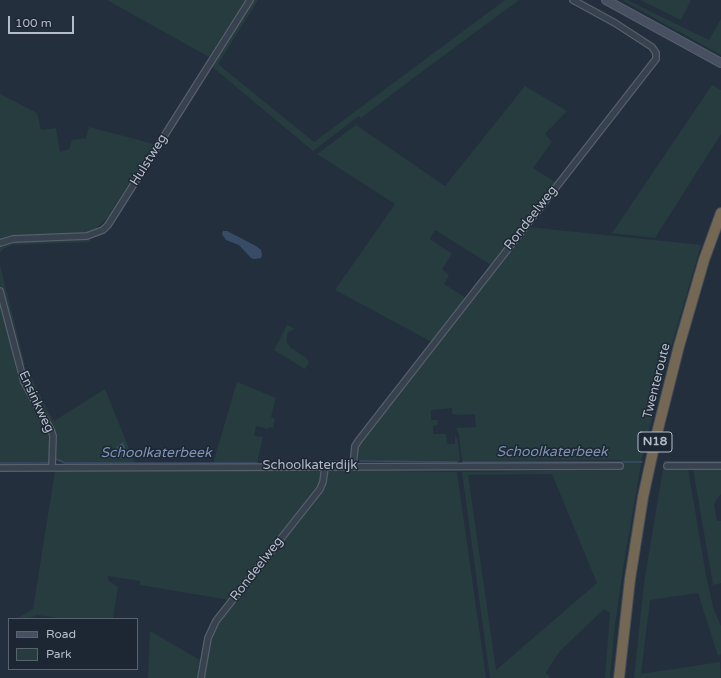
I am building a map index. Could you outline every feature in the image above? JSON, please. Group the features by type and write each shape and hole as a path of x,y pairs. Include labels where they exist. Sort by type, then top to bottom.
{"highway":[{"name":"Twenteroute","path":"619,678 630,579 643,497 657,433 681,339 704,260 721,213"},
{"name":"Twenteroute","path":"625,678 638,562 663,434 684,347 721,233"}],"main road":[{"path":"606,0 721,63"}],"street":[{"name":"Hulstweg","path":"0,243 13,239 87,236 103,230 250,0"},
{"name":"Rondeelweg","path":"353,466 355,446 359,440 656,59 656,53 652,47 573,0"},
{"name":"Ensinkweg","path":"0,291 24,382 53,436 52,467"},
{"name":"Schoolkaterdijk","path":"0,468 620,466"},
{"path":"667,466 721,466"},
{"name":"Rondeelweg","path":"200,678 208,638 216,621 320,489 323,482 325,467"}],"green space":[{"path":"107,0 245,0 209,57"},
{"path":"252,0 258,0 218,64 314,142 505,0 519,0 361,118 359,116 313,151 210,65"},
{"path":"622,0 627,0 709,40 721,19 721,55"},
{"path":"640,0 691,0 681,20"},
{"path":"712,85 721,90 721,134 655,238 612,233"},
{"path":"525,86 567,111 545,134 552,142 533,168 557,183 491,265 435,230 430,239 452,254 442,269 449,275 444,284 466,298 432,342 335,290 395,204 317,154 356,125 445,186"},
{"path":"0,94 37,113 41,130 56,128 60,152 69,149 72,140 86,138 89,127 154,144 107,218 92,232 13,236 0,240"},
{"path":"529,227 701,245 662,378 642,458 615,624 610,678 605,678 610,613 604,609 560,651 546,672 550,678 490,678 462,472 622,470 622,460 462,461 459,435 456,428 476,427 475,414 452,414 452,408 431,410 431,420 438,420 437,425 433,426 433,434 446,434 447,444 455,444 455,434 458,441 460,461 360,461 357,457 358,447","holes":["552,474 597,583 496,670 468,475"]},
{"path":"91,238 90,242 11,245 3,249 0,253 0,244 4,242"},
{"path":"0,265 25,365 21,365 16,349 0,284"},
{"path":"0,304 22,387 48,431 51,455 49,462 0,463"},
{"path":"287,325 295,329 287,333 287,343 290,347 306,358 309,363 305,369 274,350"},
{"path":"28,370 46,408 54,421 105,389 135,463 65,463 57,460 55,456 54,432 25,378 25,373"},
{"path":"237,382 276,398 271,417 275,419 273,428 269,427 268,429 256,426 254,436 263,437 257,463 213,463"},
{"path":"663,469 688,469 707,581 714,610 721,626 721,654 718,656 698,593 650,600 641,674 720,662 721,678 634,678 644,583"},
{"path":"693,469 721,469 721,494 714,505 717,521 721,521 721,583 713,585"},
{"path":"328,470 457,472 486,678 202,678 212,631 327,483"},
{"path":"55,471 323,472 323,478 229,600 140,585 140,581 108,576 108,580 118,587 113,618 58,618 37,615 30,618 18,618 33,609"},
{"path":"150,631 200,660 197,678 148,678"}],"water":[{"path":"223,231 227,231 256,246 261,250 261,258 251,258 239,245 226,240 222,234"},
{"path":"123,442 128,457 115,458 116,448"}],"waterway":[{"name":"Schoolkaterbeek","path":"56,459 65,463 257,463"},
{"name":"Schoolkaterbeek","path":"278,463 347,461"},
{"name":"Schoolkaterbeek","path":"360,461 457,462"},
{"name":"Schoolkaterbeek","path":"0,463 50,462"},
{"name":"Schoolkaterbeek","path":"463,462 642,462"},
{"name":"Schoolkaterbeek","path":"665,462 721,462"}]}
